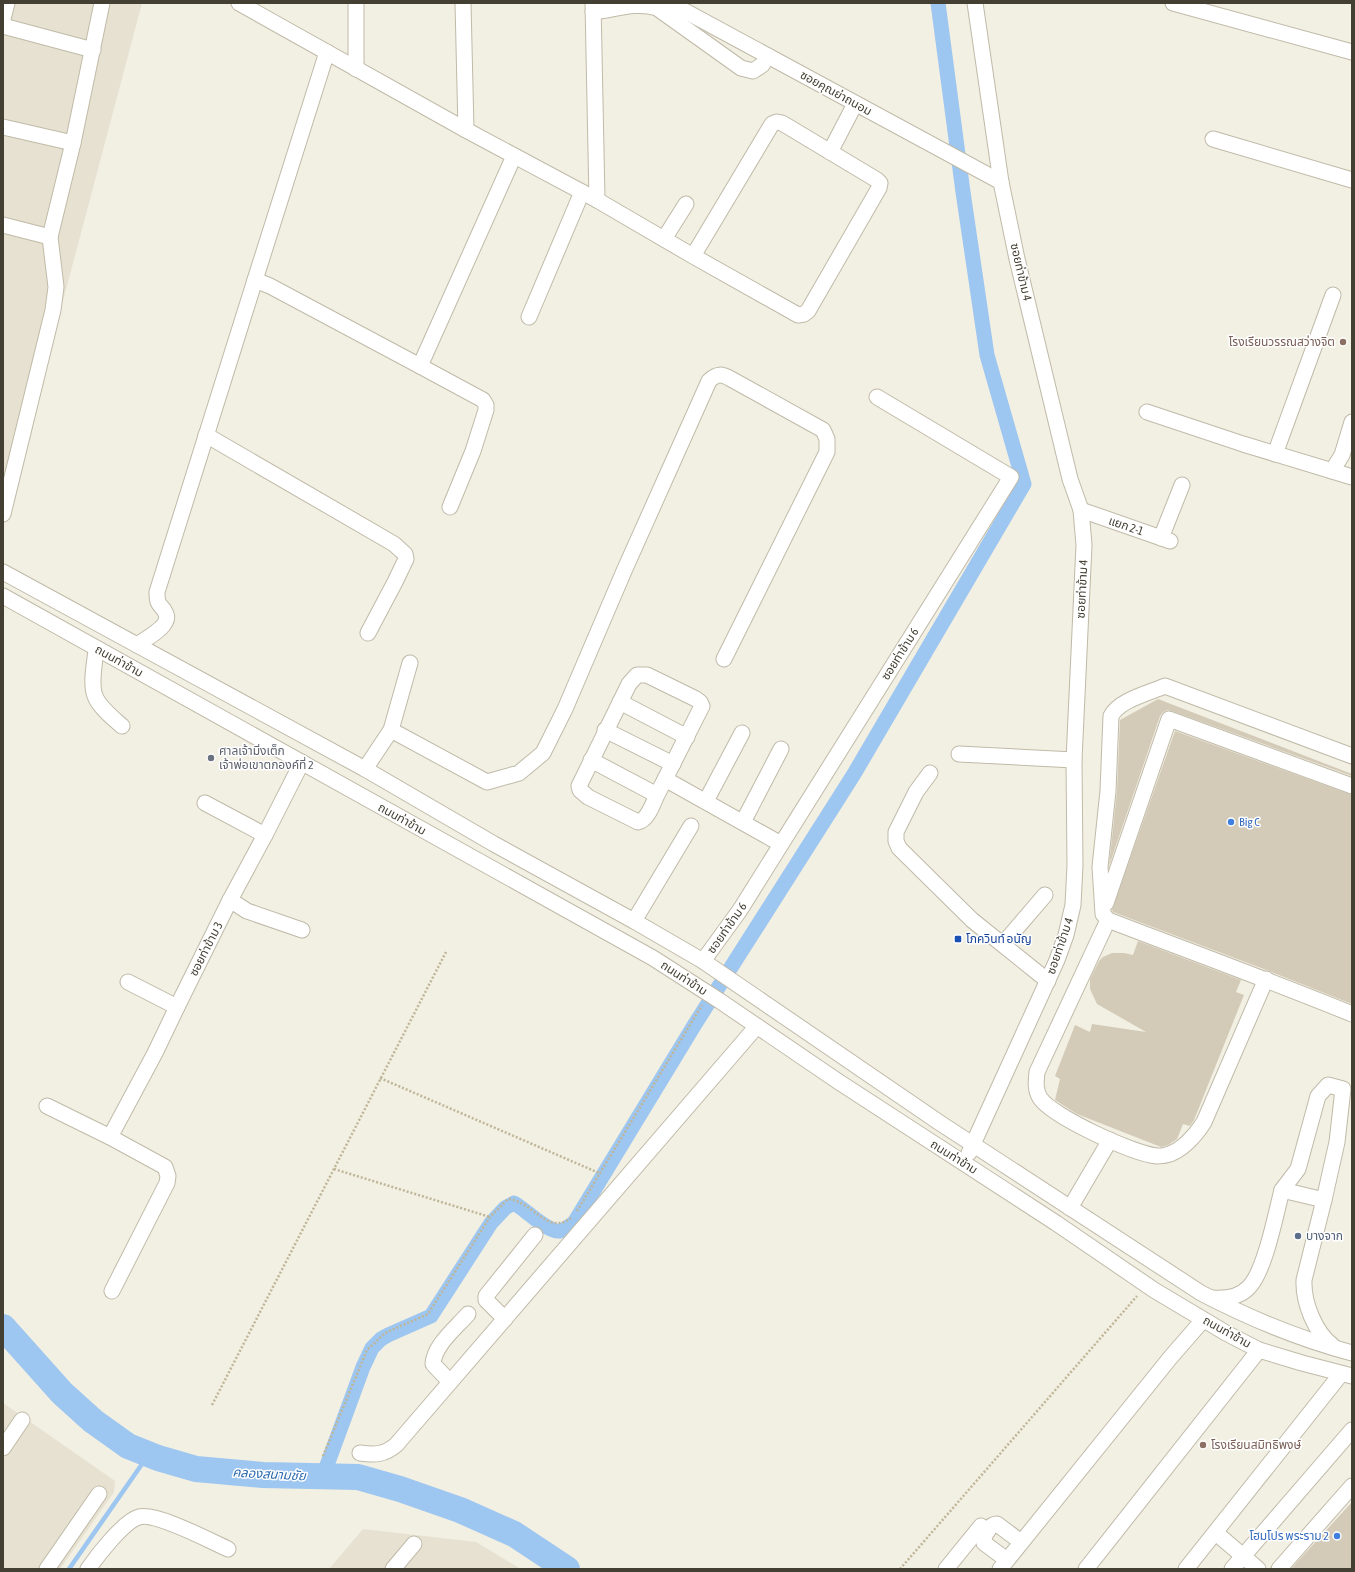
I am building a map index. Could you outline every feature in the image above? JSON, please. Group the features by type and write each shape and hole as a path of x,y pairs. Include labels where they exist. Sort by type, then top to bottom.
{"street":[{"path":"3,19 7,3"},
{"path":"3,514 54,310 56,287 50,237 73,143 102,3"},
{"path":"356,3 356,69"},
{"path":"463,3 466,130"},
{"name":"ซอยคุณย่าถนอม","path":"670,3 1001,182"},
{"name":"ซอยท่าข้าม 4","path":"964,1163 974,1145 1048,981 1066,935 1073,905 1075,865 1074,760 1084,544 1081,510 1068,471 1017,259 1001,182 975,3"},
{"path":"1173,3 1352,52"},
{"path":"247,5 356,69 597,200 693,256 798,315 804,314 808,310 875,195 880,183 782,123 777,122 772,124 693,256"},
{"path":"597,200 593,7 647,5 657,8 741,68 753,71 762,65 768,56"},
{"path":"3,26 93,50"},
{"path":"137,645 162,628 167,617 166,613 157,603 156,592 327,52"},
{"path":"830,152 856,104"},
{"path":"3,127 73,143"},
{"path":"1212,139 1352,180"},
{"path":"420,366 514,156"},
{"path":"529,316 582,192"},
{"path":"664,239 686,204"},
{"path":"3,225 50,237"},
{"path":"255,280 270,286 483,400 486,405 486,410 473,451 450,507"},
{"path":"1275,454 1333,295"},
{"path":"391,730 487,782 519,773 544,753 565,709 708,380 715,375 731,379 823,430 827,439 827,452 724,659"},
{"name":"ซอยท่าข้าม 6","path":"708,965 740,910 1011,477 877,397"},
{"path":"1146,412 1275,454 1352,477"},
{"path":"1332,471 1347,453 1352,422"},
{"path":"206,435 394,544 405,554 406,559 368,633"},
{"name":"แยก 2-1","path":"1081,510 1166,539 1182,485"},
{"name":"ถนนท่าข้าม","path":"3,572 364,769 494,844 634,921 708,965 974,1145 1212,1298 1272,1327 1352,1353"},
{"name":"ถนนท่าข้าม","path":"3,596 653,958 1147,1284 1226,1333 1259,1350 1346,1375"},
{"path":"96,649 93,686 95,697 107,712 122,726"},
{"path":"364,769 391,730 410,663"},
{"path":"637,675 646,675 696,699 702,706 645,818 638,822 588,797 580,790 579,786 605,730 633,679 637,675"},
{"path":"1105,917 1100,867 1108,791 1112,716 1122,704 1165,686 1352,756"},
{"path":"620,702 687,737"},
{"path":"1266,979 1204,1122 1195,1135 1178,1151 1171,1154 1158,1156 1110,1140 1064,1117 1041,1099 1036,1088 1037,1072 1105,917 1114,876 1169,720 1352,786"},
{"path":"605,730 673,764"},
{"path":"706,801 742,733"},
{"path":"743,822 782,750"},
{"path":"959,754 1074,760"},
{"path":"591,760 657,795"},
{"name":"ซอยท่าข้าม 3","path":"110,1137 155,1053 230,900 302,762"},
{"path":"930,773 916,792 906,810 896,832 896,841 900,848 972,920 1048,981"},
{"path":"665,779 782,844"},
{"path":"205,803 265,835"},
{"path":"634,921 691,826"},
{"path":"1003,944 1045,894"},
{"path":"230,900 247,911 302,930"},
{"path":"1105,917 1192,953 1266,979 1352,1014"},
{"path":"128,982 177,1007"},
{"path":"360,1453 371,1454 388,1452 396,1445 757,1026"},
{"path":"1212,1298 1224,1299 1235,1296 1249,1287 1256,1276 1263,1261 1282,1190 1298,1169 1318,1096 1328,1085 1342,1089 1337,1142 1304,1280 1303,1290 1318,1331 1325,1341 1335,1348"},
{"path":"47,1106 110,1137 165,1167 168,1176 168,1183 112,1291"},
{"path":"1070,1208 1110,1140"},
{"path":"1282,1190 1324,1200"},
{"path":"505,1319 486,1300 486,1296 535,1235"},
{"path":"450,1382 433,1364 434,1357 468,1314"},
{"path":"1021,1542 998,1524 994,1524 984,1537 984,1543 1003,1565 1170,1358 1204,1320"},
{"path":"1086,1569 1259,1350"},
{"path":"1186,1569 1346,1375"},
{"path":"3,1448 22,1420"},
{"path":"1232,1569 1352,1430"},
{"path":"1279,1569 1352,1486"},
{"path":"47,1569 99,1494"},
{"path":"88,1569 96,1556 129,1521 139,1516 149,1516 167,1522 228,1549"},
{"path":"946,1569 980,1527 983,1526 988,1531"},
{"path":"1216,1533 1258,1569"},
{"path":"393,1569 414,1544"}],"path":[{"path":"212,1405 446,952"},
{"path":"323,1456 367,1350 385,1333 428,1314 490,1217 508,1199 516,1200 525,1204 550,1223 562,1223 570,1219 712,996"},
{"path":"380,1078 599,1174"},
{"path":"334,1169 490,1217"},
{"path":"900,1569 1147,1284"}],"shaded area":[{"path":"3,3 142,3 3,527"},
{"path":"3,1403 115,1481 114,1492 60,1569 3,1569"},
{"path":"363,1529 476,1542 521,1569 329,1569"}],"building":[{"path":"1158,699 1352,774 1352,776 1167,710 1160,716 1109,866 1117,791 1120,720"},
{"name":"Big C","path":"1175,731 1352,795 1352,1004 1113,912 1112,910"},
{"path":"1138,941 1241,980 1236,992 1244,995 1194,1120 1190,1126 1183,1124 1177,1139 1168,1145 1161,1147 1077,1114 1055,1100 1060,1079 1055,1076 1075,1025 1090,1032 1092,1024 1146,1032 1097,1004 1090,989 1090,979 1099,961 1103,957 1112,953 1133,955"},
{"name":"โฮมโปร พระราม 2","path":"1352,1502 1352,1569 1291,1569 1299,1560"}],"waterway":[{"path":"323,1476 363,1367 372,1348 381,1339 388,1335 431,1316 491,1223 505,1208 514,1203 543,1225 555,1231 566,1229 574,1223 695,1024 854,774 1024,484 987,355 963,192 938,3"},
{"name":"คลองสนามชัย","path":"3,1327 62,1393 93,1421 128,1446 158,1458 196,1469 263,1475 358,1477 400,1489 460,1510 514,1534 567,1569"},
{"path":"69,1569 149,1454"}],"place":[{"name":"โรงเรียนวรรณสว่างจิต","path":"1343,342"},
{"name":"ศาลเจ้ามิ่งเต็ก เจ้าพ่อเขาตกองค์ที่ 2","path":"211,758"},
{"name":"Big C","path":"1231,822"},
{"name":"โภควินท์ อนัญ","path":"958,939"},
{"name":"บางจาก","path":"1298,1236"},
{"name":"โรงเรียนสมิทธิพงษ์","path":"1203,1445"},
{"name":"โฮมโปร พระราม 2","path":"1337,1536"}]}
